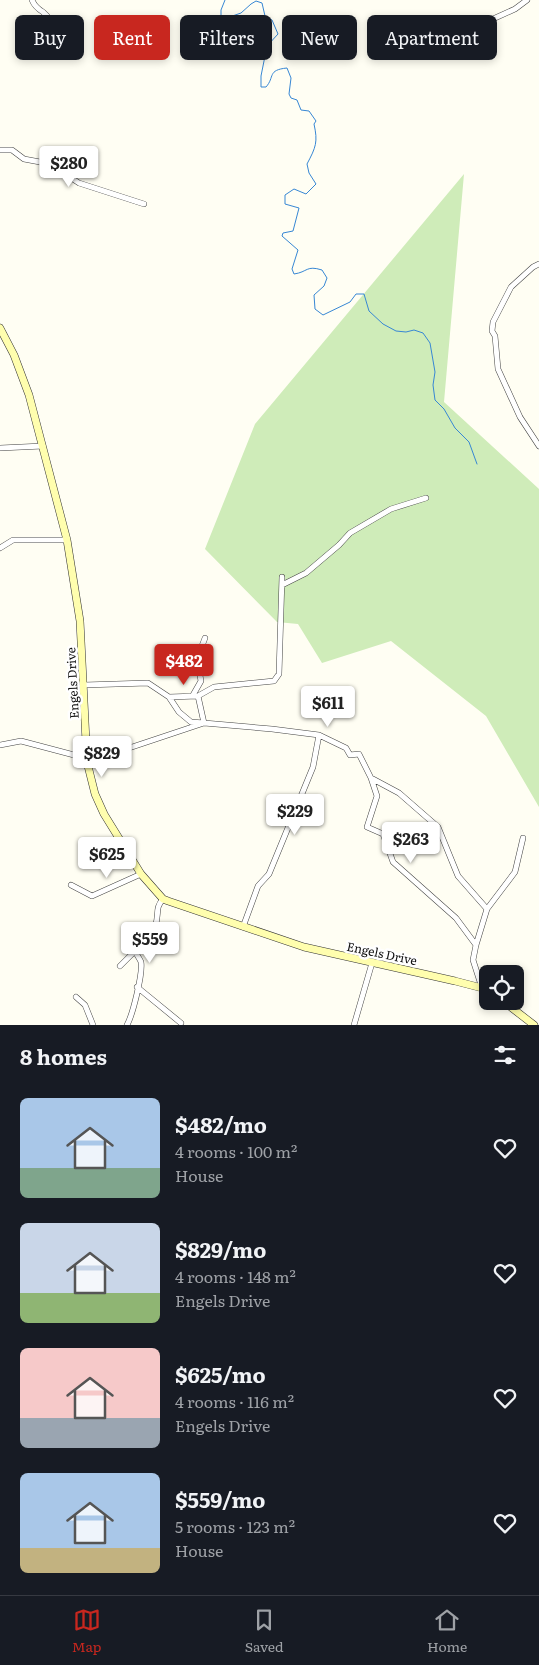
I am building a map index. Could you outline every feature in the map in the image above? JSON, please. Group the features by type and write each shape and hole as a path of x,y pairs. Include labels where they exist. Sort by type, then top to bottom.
{"street":[{"path":"32,0 33,4 47,15"},
{"path":"497,17 516,9 527,0"},
{"path":"0,150 12,150 24,160 40,162 62,172 79,183 144,204"},
{"path":"539,264 511,287 493,322 492,331 495,336 498,370 520,418 539,446"},
{"name":"Engels Drive","path":"0,328 3,340 21,370 67,540 79,611 88,765 95,794 102,809 142,874 163,899 243,927 304,947 455,981 479,988"},
{"path":"0,448 43,446"},
{"path":"282,584 306,573 350,533 391,509 426,498"},
{"path":"0,548 13,540 67,540"},
{"path":"169,697 196,696 214,687 274,681 277,678 279,674 282,577"},
{"path":"204,723 196,696 202,681 197,658 205,638"},
{"path":"84,685 148,683 169,697 179,712 190,722 318,735 346,748 350,755 359,754 371,778 377,796 368,827 383,834 393,862 456,918 476,945"},
{"path":"0,745 21,741 74,755 88,765 204,723"},
{"path":"243,927 258,886 269,874 313,767 318,735"},
{"path":"371,778 399,793 438,827 458,876 487,909"},
{"path":"479,975 473,960 487,909 515,872 523,838"},
{"path":"86,852 107,843 122,841"},
{"path":"71,885 92,896 142,874"},
{"path":"120,966 143,943 156,926 157,910 159,903 163,899"},
{"path":"127,1025 134,1010 141,961 134,951"},
{"path":"354,1025 372,963"},
{"path":"138,987 181,1023"},
{"path":"76,997 85,1005 94,1025"},
{"path":"515,1010 534,1025"}],"green space":[{"path":"464,174 444,402 539,489 539,807 486,716 391,641 322,663 298,624 277,622 205,549 255,424"}],"waterway":[{"path":"225,0 221,10 221,20 241,13 256,1 262,3 265,16 272,20 278,34 267,46 261,76 261,87 266,87 274,72 287,68 291,78 289,94 291,98 297,100 301,110 309,111 316,121 314,124 315,144 307,164 309,173 316,184 306,194 294,189 285,195 285,204 299,208 293,231 283,233 282,236 298,250 292,269 294,274 310,269 322,270 327,278 324,286 314,295 315,309 323,315 350,302 356,294 364,294 369,311 383,324 396,331 406,332 414,330 423,333 430,343 435,372 433,385 435,400 444,409 455,428 469,442 477,464"}]}
